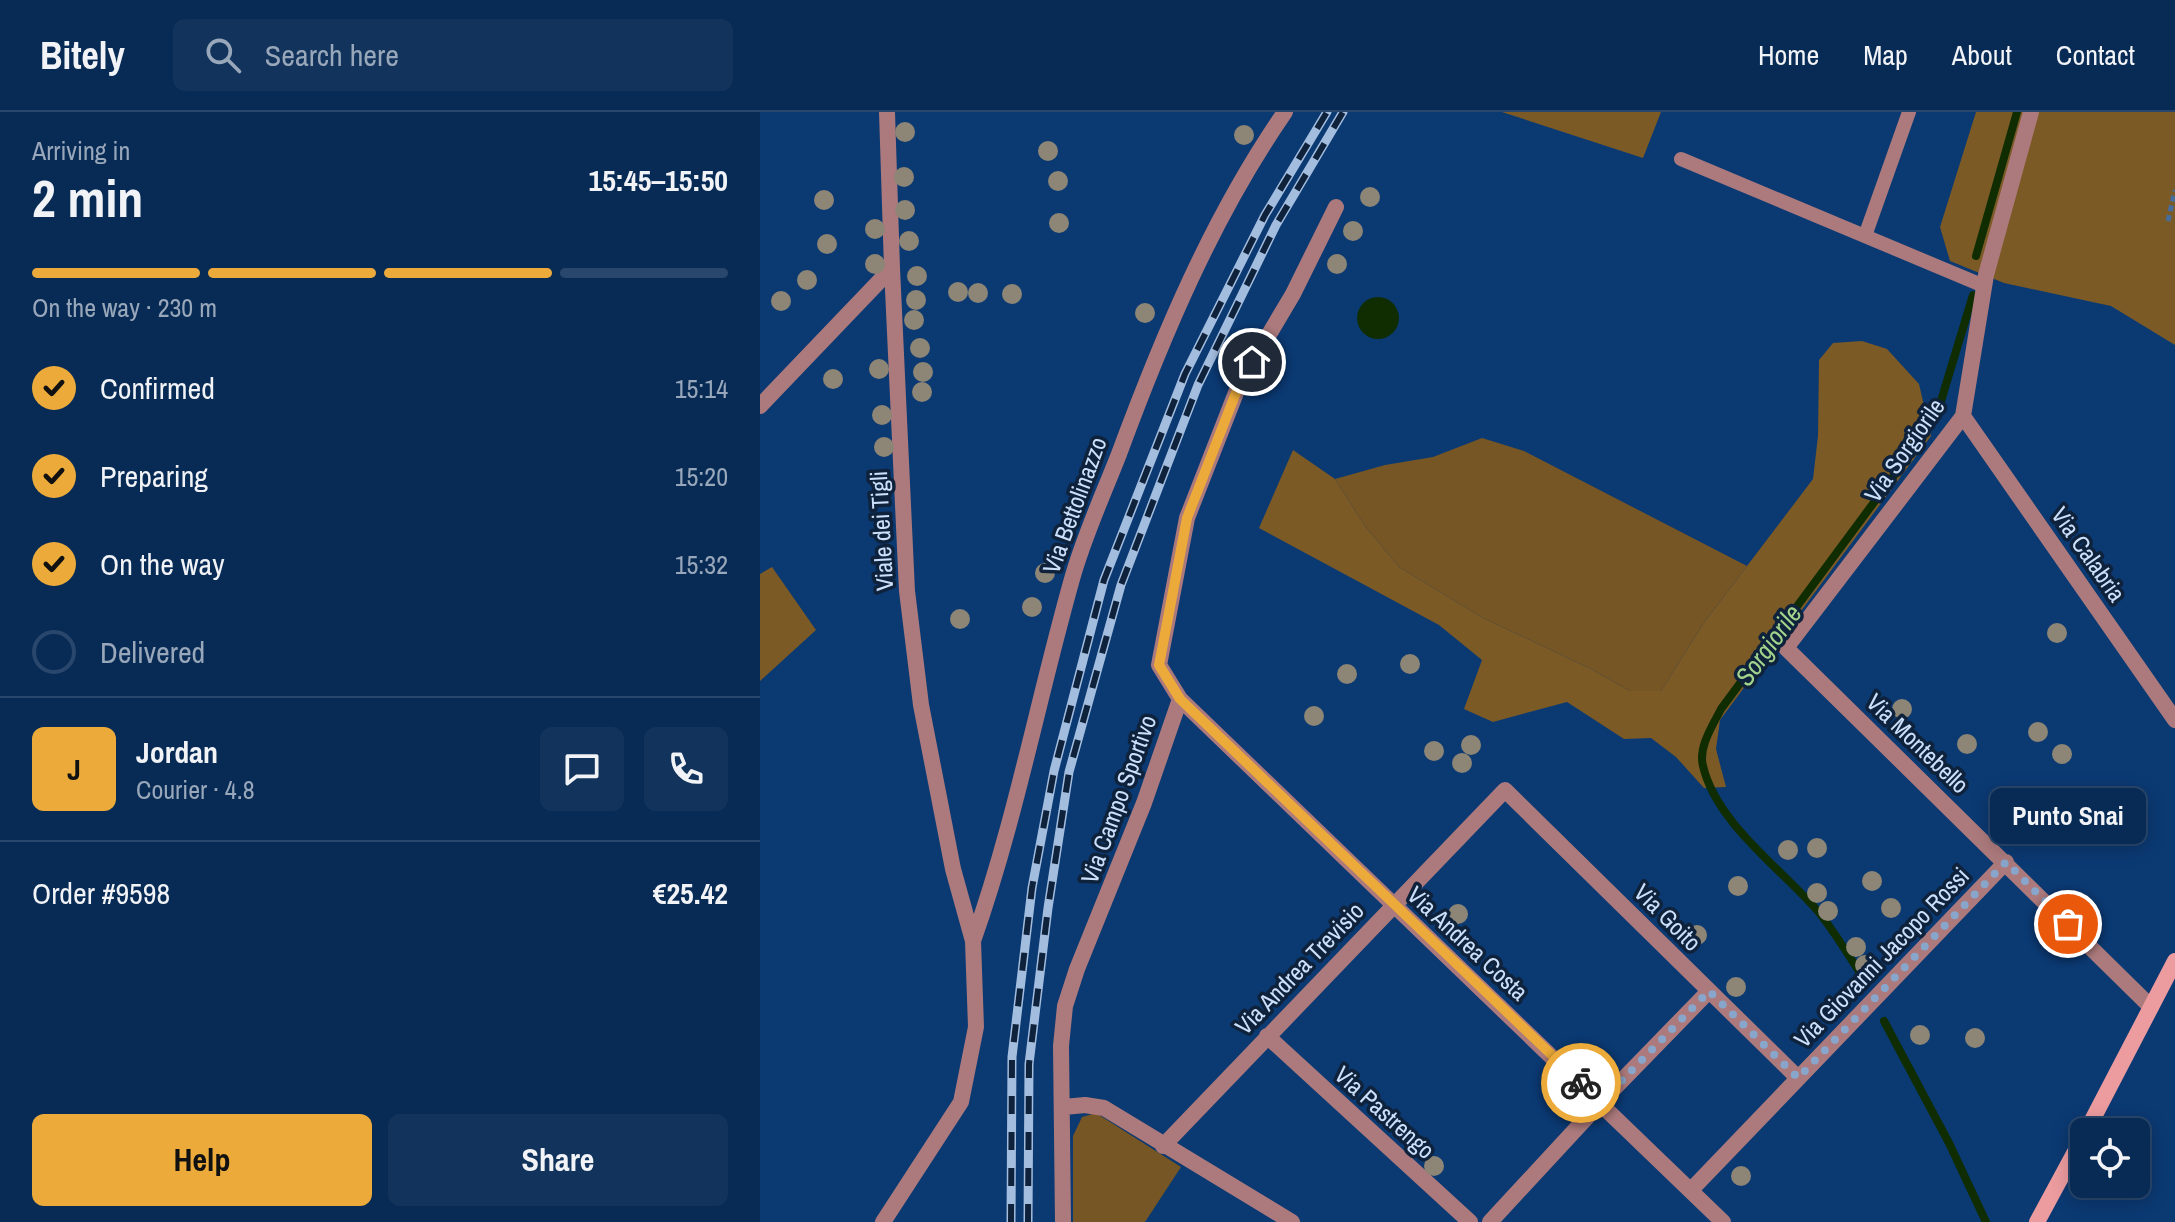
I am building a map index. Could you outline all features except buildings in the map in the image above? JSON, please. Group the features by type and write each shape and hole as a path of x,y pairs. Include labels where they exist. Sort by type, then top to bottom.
{"street":[{"name":"Viale dei Tigli","path":"887,112 907,591 921,705 950,854 973,941"},
{"name":"Via Bettolinazzo","path":"973,941 994,880 1073,575 1158,348 1209,242 1258,151 1285,112"},
{"name":"Via Sorgiorile","path":"1786,648 1963,416 1984,286 2031,112"},
{"name":"Via Campo Sportivo","path":"1063,1222 1061,1046 1065,1006 1144,803 1180,699 1159,665 1187,518 1239,385 1293,294 1336,207"},
{"path":"760,406 892,268"},
{"name":"Via Calabria","path":"1963,416 2175,720"},
{"name":"Via Montebello","path":"1786,648 2151,1007"},
{"name":"Via Andrea Costa","path":"1180,699 1723,1222"},
{"name":"Via Andrea Trevisio","path":"1163,1146 1505,790"},
{"name":"Via Goito","path":"1505,790 1798,1078"},
{"name":"Via Giovanni Jacopo Rossi","path":"1691,1190 2006,862"},
{"path":"883,1222 961,1102 976,1027 973,941"},
{"path":"2093,1118 2175,961"},
{"path":"1490,1222 1709,991"},
{"name":"Via Pastrengo","path":"1267,1036 1470,1222"},
{"path":"1064,1107 1085,1105 1104,1108 1292,1222"},
{"path":"2037,1222 2070,1162"}],"lane":[{"path":"1865,236 1909,112"},
{"path":"1681,159 1984,286"}],"path":[{"path":"2168,221 2175,190"}],"shaded area":[{"path":"1502,112 1661,112 1643,158"},
{"path":"1976,112 2175,112 2175,345 2111,306 2004,283 1950,261 1940,227"},
{"path":"1378,297 1393,303 1399,318 1393,333 1378,339 1363,333 1357,318 1363,303"},
{"path":"1862,341 1887,349 1919,384 1931,436 1720,720 1716,749 1726,787 1704,788 1676,757 1651,738 1624,739 1567,702 1493,722 1464,709 1482,660 1439,625 1259,528 1293,450 1335,479 1365,526 1399,567 1483,618 1630,691 1661,691 1703,624 1813,479 1818,436 1819,360 1833,343"},
{"path":"1482,438 1524,451 1747,566 1703,624 1661,691 1630,691 1483,618 1399,567 1365,526 1335,479 1385,465 1433,457"},
{"path":"772,567 816,630 760,681 760,574"},
{"path":"1096,1113 1181,1167 1145,1222 1073,1222 1073,1136 1082,1117"}],"waterway":[{"name":"Sorgiorile","path":"1976,256 2017,112"},
{"name":"Sorgiorile","path":"1865,980 1816,909 1750,843 1721,806 1703,766 1703,751 1721,709 1915,447 1941,401 1973,295"},
{"name":"Sorgiorile","path":"1884,1021 1949,1143 1986,1222"}],"railway":[{"path":"1011,1222 1012,1057 1032,888 1054,771 1104,580 1185,374 1265,215 1327,112"},
{"path":"1028,1222 1029,1064 1048,908 1069,772 1121,585 1198,385 1276,225 1343,112"}],"way so far":[{"path":"1581,1083 1601,1102 1709,991 1798,1078 2006,862 2068,924"}],"place":[{"name":"Punto Snai","path":"2068,924"}],"route":[{"path":"1252,362 1239,385 1187,518 1159,665 1180,699 1581,1083"}]}
